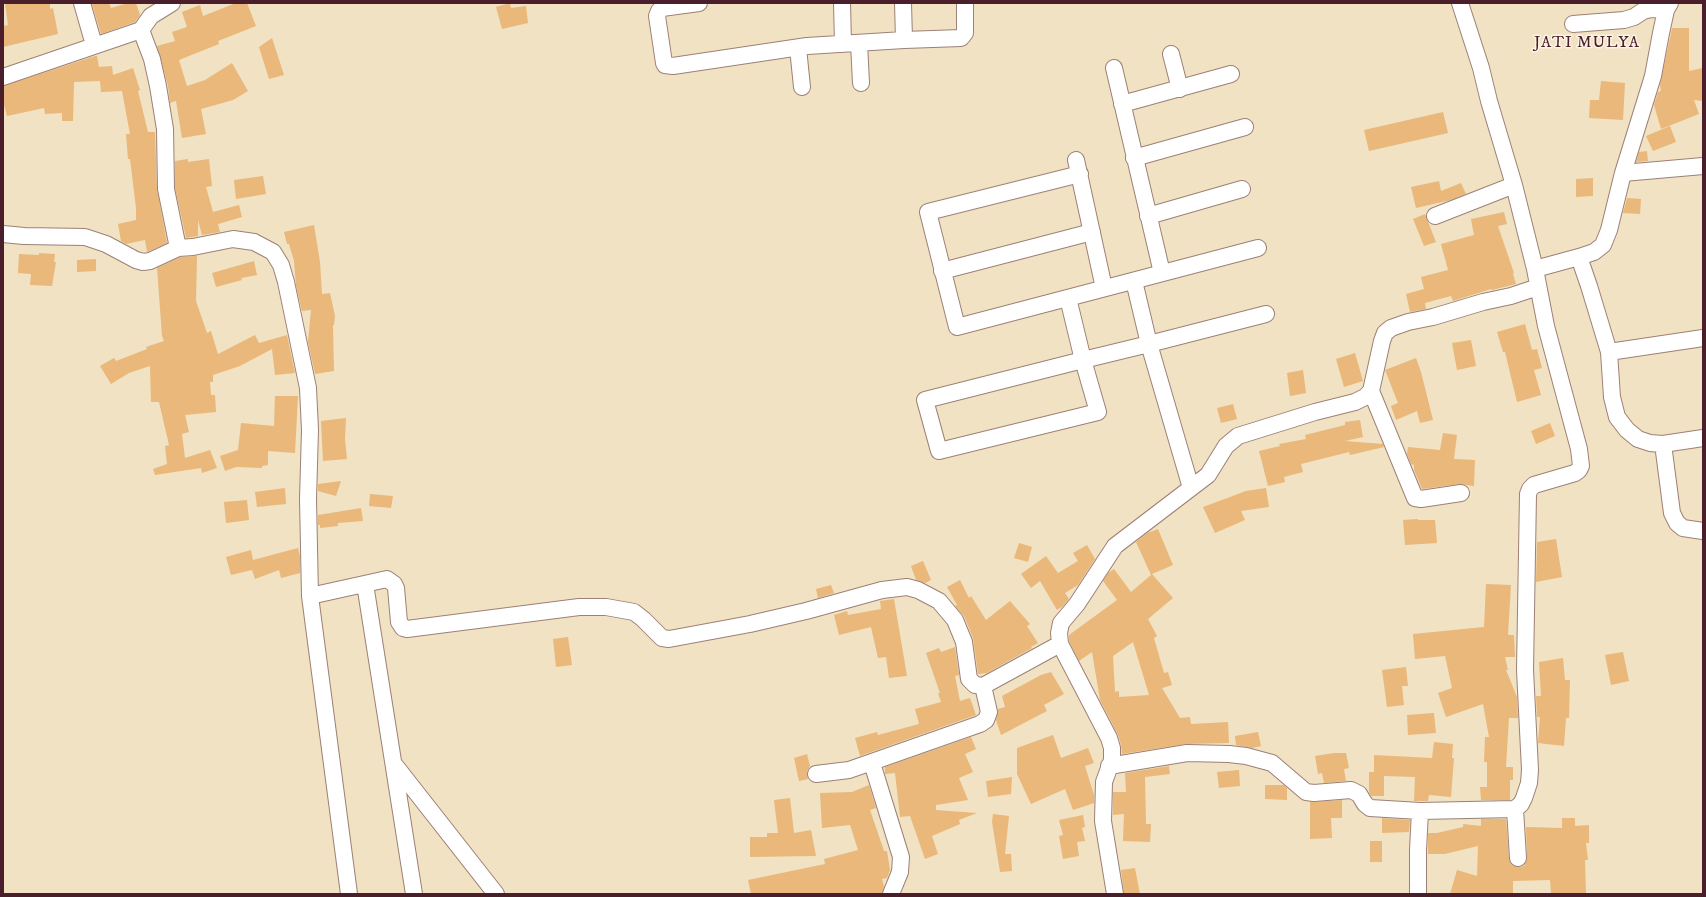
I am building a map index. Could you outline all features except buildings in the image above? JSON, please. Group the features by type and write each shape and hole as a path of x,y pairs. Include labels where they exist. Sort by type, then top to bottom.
{"street":[{"path":"82,3 94,45"},
{"path":"3,77 141,30 151,16 172,3"},
{"path":"699,3 662,8 659,11 657,16 665,65 672,66 798,48 851,43 961,38 964,36 964,3"},
{"path":"842,3 861,83"},
{"path":"903,3 904,40"},
{"path":"1109,766 1187,753 1246,756 1272,763 1306,792 1314,793 1351,790 1359,794 1365,804 1370,808 1420,811 1514,809 1521,804 1524,798 1529,783 1530,770 1525,670 1528,494 1534,485 1575,473 1581,466 1579,449 1546,326 1535,269 1514,185 1489,101 1481,68 1460,3"},
{"path":"1535,269 1579,258 1594,252 1603,245 1609,230 1623,173 1653,76 1668,7 1642,11 1634,17 1624,20 1573,24"},
{"path":"141,30 152,60 159,92 165,129 166,188 178,248"},
{"path":"798,48 802,87"},
{"path":"1170,54 1180,89"},
{"path":"1114,68 1162,273"},
{"path":"1122,104 1231,74"},
{"path":"1134,158 1245,127"},
{"path":"1623,173 1703,166"},
{"path":"1104,288 1078,167 928,212 957,327 1258,248"},
{"path":"1435,216 1514,185"},
{"path":"1148,216 1242,189"},
{"path":"942,271 1092,232"},
{"path":"3,234 24,236 85,237 106,244 136,260 143,262 150,261 178,248 193,248 233,239 245,240 254,242 273,252 281,265 286,282 308,388 310,430 308,499 310,596 349,894"},
{"path":"1579,258 1590,286 1608,352 1612,398 1617,417 1627,430 1638,439 1650,443 1663,444 1703,438"},
{"path":"1134,281 1149,344 1190,488"},
{"path":"1115,894 1103,821 1104,782 1113,754 1109,738 1060,644 1059,627 1077,604 1115,546 1208,475 1226,446 1238,436 1314,412 1355,402 1365,397 1371,391 1385,333 1391,328 1483,302 1511,296 1538,287"},
{"path":"1068,298 1083,360 1098,412 939,451 925,400 1083,360 1149,344 1266,314"},
{"path":"1608,352 1703,338"},
{"path":"1371,391 1414,498 1421,499 1461,492"},
{"path":"1663,444 1672,513 1677,523 1683,528 1703,532"},
{"path":"310,596 387,579 394,584 396,588 399,622 403,628 407,629 579,607 606,607 634,612 662,638 669,639 771,619 882,590 907,587 918,590 939,601 955,620 964,642 969,679 972,683 983,686 1060,644"},
{"path":"365,584 414,894"},
{"path":"816,774 839,772 872,763 983,722 988,717 989,712 983,686"},
{"path":"393,762 496,894"},
{"path":"872,763 901,857 900,872 891,894"},
{"path":"1514,809 1518,858"},
{"path":"1418,894 1420,811"}],"district":[{"name":"JATI MULYA","path":"1587,44"}]}
